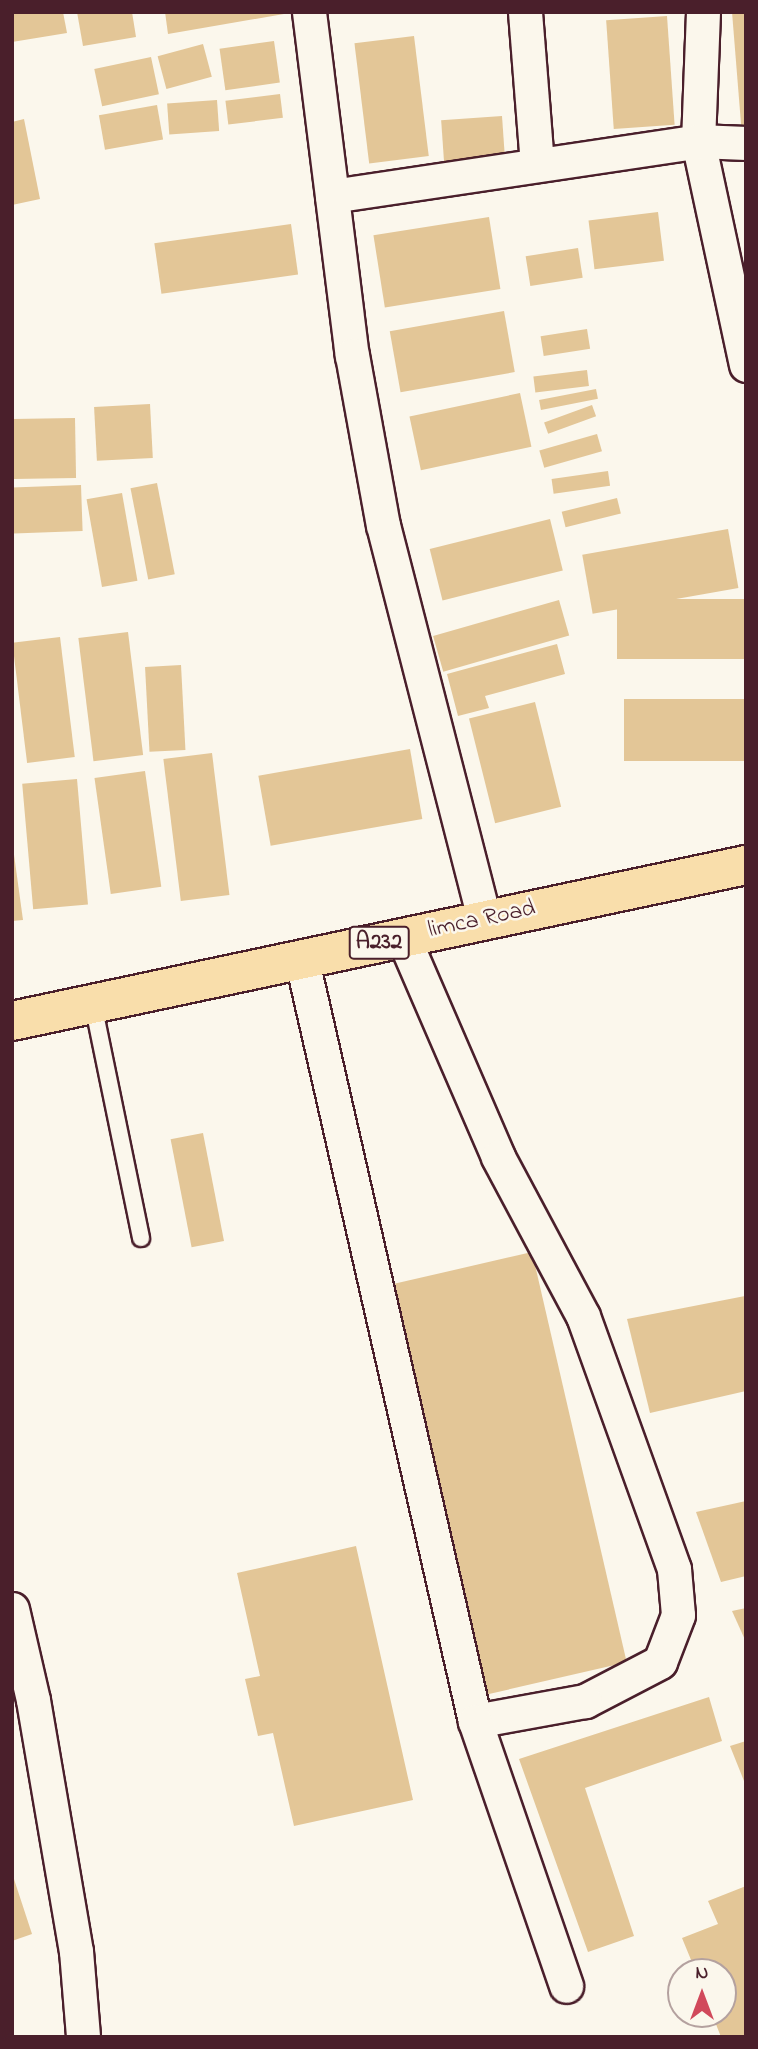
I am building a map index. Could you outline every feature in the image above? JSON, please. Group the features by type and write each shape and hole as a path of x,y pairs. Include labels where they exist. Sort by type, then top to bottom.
{"main road":[{"name":"limca Road","path":"12,1021 746,865"}],"street":[{"path":"309,12 352,355 383,525 484,919"},
{"path":"525,12 537,165"},
{"path":"703,12 698,141 746,365"},
{"path":"332,196 698,141 746,144"},
{"path":"403,937 498,1157 583,1317 674,1569 678,1615 660,1662 585,1701 475,1721"},
{"path":"302,961 475,1721 566,1986"},
{"path":"12,1609 33,1700 76,1951 83,2037"}],"lane":[{"path":"93,1004 141,1238"}],"building":[{"path":"12,12 63,12 67,33 12,42"},
{"path":"77,12 132,12 136,37 83,46"},
{"path":"165,12 284,12 284,14 168,34"},
{"path":"732,12 746,12 746,136 742,136"},
{"path":"667,16 675,125 614,129 606,20"},
{"path":"414,36 429,156 369,163 354,43"},
{"path":"274,41 280,83 225,90 220,49"},
{"path":"203,44 212,77 166,89 158,56"},
{"path":"151,57 159,94 102,106 94,69"},
{"path":"280,94 283,118 228,125 225,101"},
{"path":"217,100 219,131 169,134 167,103"},
{"path":"157,105 163,139 105,150 99,115"},
{"path":"502,116 505,157 444,161 441,120"},
{"path":"24,119 40,199 12,205 12,122"},
{"path":"658,212 664,261 594,269 589,221"},
{"path":"489,217 500,289 385,307 373,235"},
{"path":"291,224 298,275 161,294 154,243"},
{"path":"578,248 583,278 530,286 526,256"},
{"path":"504,311 515,372 401,392 390,331"},
{"path":"587,329 590,349 544,356 541,336"},
{"path":"587,370 589,386 535,392 533,377"},
{"path":"596,389 598,399 541,410 539,400"},
{"path":"520,393 531,447 421,470 409,416"},
{"path":"150,404 153,458 97,461 94,407"},
{"path":"592,405 596,416 548,434 544,422"},
{"path":"75,418 76,478 13,479 12,419"},
{"path":"597,434 602,451 544,468 539,451"},
{"path":"608,471 610,486 554,494 552,479"},
{"path":"157,483 175,574 148,579 130,488"},
{"path":"81,485 83,531 14,533 12,487"},
{"path":"122,493 137,581 102,587 87,499"},
{"path":"617,498 621,514 566,527 562,512"},
{"path":"550,519 563,570 443,600 430,549"},
{"path":"728,529 738,588 593,614 582,555"},
{"path":"617,599 746,599 746,659 617,659"},
{"path":"559,600 569,636 443,672 433,636"},
{"path":"128,632 143,755 93,761 78,638"},
{"path":"60,637 75,757 27,763 12,643"},
{"path":"557,644 565,674 485,696 489,708 458,716 447,674"},
{"path":"181,665 185,750 149,752 145,667"},
{"path":"624,699 746,699 746,761 624,761"},
{"path":"535,702 561,807 495,823 469,718"},
{"path":"410,749 422,819 271,846 258,776"},
{"path":"212,753 229,895 181,901 163,759"},
{"path":"145,771 161,887 111,894 94,778"},
{"path":"77,779 88,905 33,909 22,784"},
{"path":"12,840 23,920 12,921"},
{"path":"203,1133 224,1241 192,1247 171,1139"},
{"path":"532,1252 627,1662 483,1695 389,1285"},
{"path":"745,1296 746,1391 650,1413 627,1319"},
{"path":"746,1501 746,1576 721,1582 696,1512"},
{"path":"356,1546 413,1800 294,1826 273,1733 258,1736 245,1679 260,1676 237,1573"},
{"path":"746,1608 746,1642 732,1611"},
{"path":"709,1697 722,1741 585,1788 634,1936 588,1952 519,1759"},
{"path":"746,1741 746,1786 730,1746"},
{"path":"12,1873 32,1934 12,1941"},
{"path":"746,1886 746,2037 721,2037 717,2028 737,2028 737,1958 690,1958 682,1938 718,1924 708,1901"}]}
